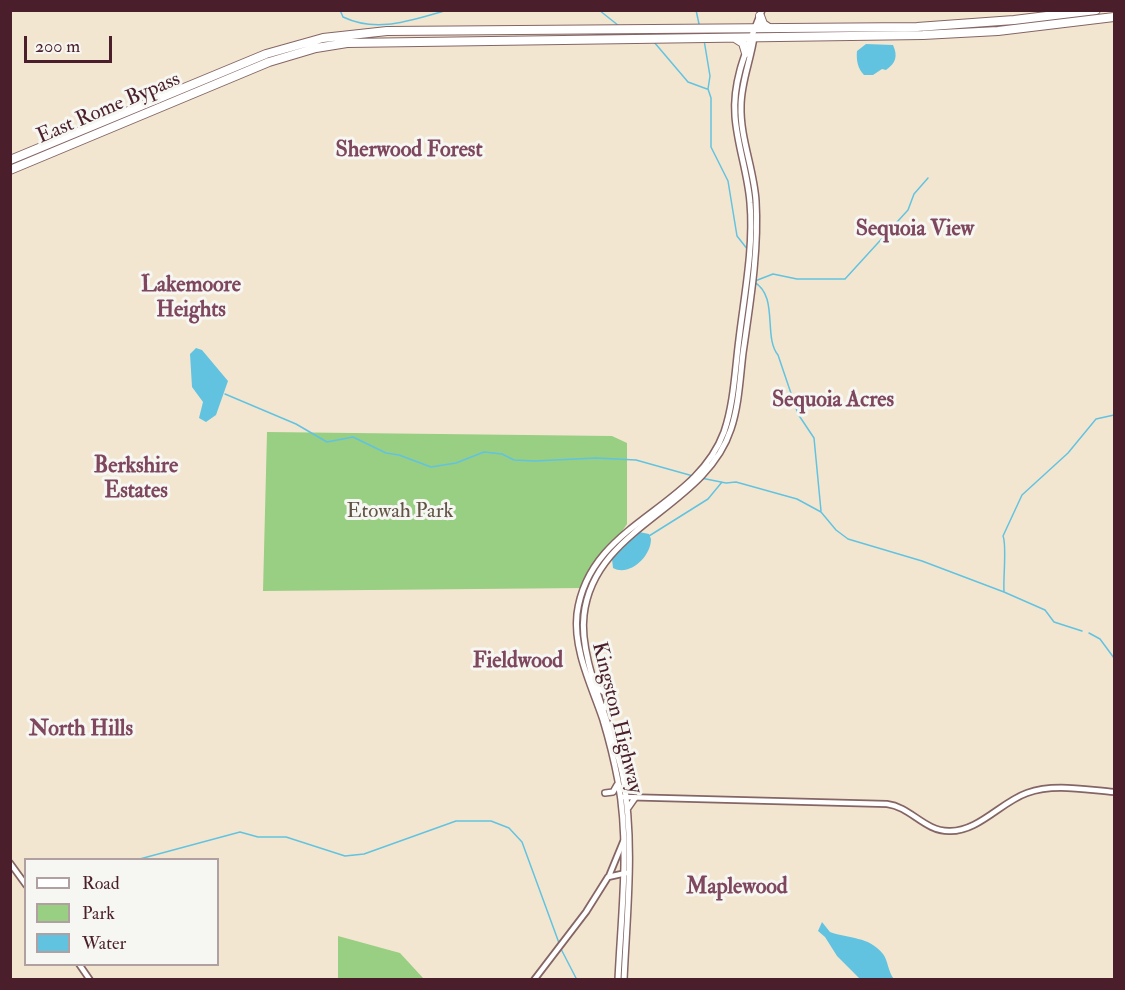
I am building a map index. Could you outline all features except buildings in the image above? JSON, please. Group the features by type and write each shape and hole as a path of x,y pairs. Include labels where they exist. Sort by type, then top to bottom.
{"highway":[{"path":"759,19 769,28 976,24 1096,10"},
{"name":"East Rome Bypass","path":"10,170 269,62 325,46 385,40 960,34 1114,17"},
{"path":"759,19 769,28"},
{"name":"East Rome Bypass","path":"10,160 266,54 323,38 387,31 744,28 759,19"},
{"path":"734,38 749,50 767,37"}],"main road":[{"path":"697,478 719,455 731,428 747,323 756,203 741,106 749,50 759,19"},
{"name":"Kingston Highway","path":"626,873 623,840 624,797 618,749 583,634 584,614 591,584 603,563 618,547 697,478"},
{"name":"Kingston Highway","path":"626,873 628,810 580,651 577,621 580,600 592,569 608,548 697,478"},
{"path":"598,688 611,694 605,710"},
{"path":"605,793 615,791 618,781"},
{"path":"628,810 635,798"},
{"path":"618,980 626,873"},
{"path":"624,980 626,873"}],"street":[{"path":"624,797 887,804 902,807 932,828 951,831 970,826 1014,798 1035,790 1055,788 1114,792"},
{"path":"536,977 586,912 608,877 623,840"},
{"path":"10,863 24,882"},
{"path":"608,877 626,873"},
{"path":"80,966 90,980"}],"green space":[{"name":"Etowah Park","path":"267,432 612,436 627,443 627,524 584,588 263,591"},
{"path":"338,936 400,953 424,979 338,979"}],"water":[{"path":"866,44 893,45 896,56 892,65 873,75 864,75 857,61 857,51"},
{"path":"196,348 202,350 228,381 216,415 206,422 199,418 203,402 192,387 190,354"},
{"path":"639,532 649,534 651,539 643,558 638,564 626,570 613,568 612,559"},
{"path":"822,922 830,932 865,941 877,948 885,957 894,979 860,979 837,956 825,937 818,931"}],"waterway":[{"path":"340,10 343,17 356,22 383,25 409,21 448,10"},
{"path":"599,10 619,26"},
{"path":"696,10 699,24"},
{"path":"704,40 710,76 708,89 711,98 711,147 728,181 737,236 748,250"},
{"path":"654,42 688,82 707,89"},
{"path":"755,281 773,274 797,279 845,279 908,210 914,194 928,178"},
{"path":"754,282 762,288 766,297 771,338 798,414 814,438 821,511"},
{"path":"225,394 296,424 327,442 353,437 386,453 399,455 431,467 456,463 484,452 502,454 514,460 596,458 636,460 693,476"},
{"path":"1004,591 1003,536 1022,495 1068,453 1096,419 1114,415"},
{"path":"701,478 726,483 736,482 797,499 821,512 836,530 848,539 922,561 1004,592 1045,610 1054,622 1082,631"},
{"path":"649,536 708,499 722,482"},
{"path":"1089,633 1100,639 1114,658"},
{"path":"143,858 240,832 258,837 286,837 345,856 364,854 456,821 491,821 509,828 522,842 559,943"},
{"path":"560,947 577,980"}],"district":[{"name":"Sherwood Forest","path":"409,151"},
{"name":"Sequoia View","path":"915,230"},
{"name":"Lakemoore Heights","path":"191,298"},
{"name":"Sequoia Acres","path":"833,401"},
{"name":"Berkshire Estates","path":"136,480"},
{"name":"Fieldwood","path":"518,662"},
{"name":"North Hills","path":"81,730"},
{"name":"Maplewood","path":"737,888"}]}
